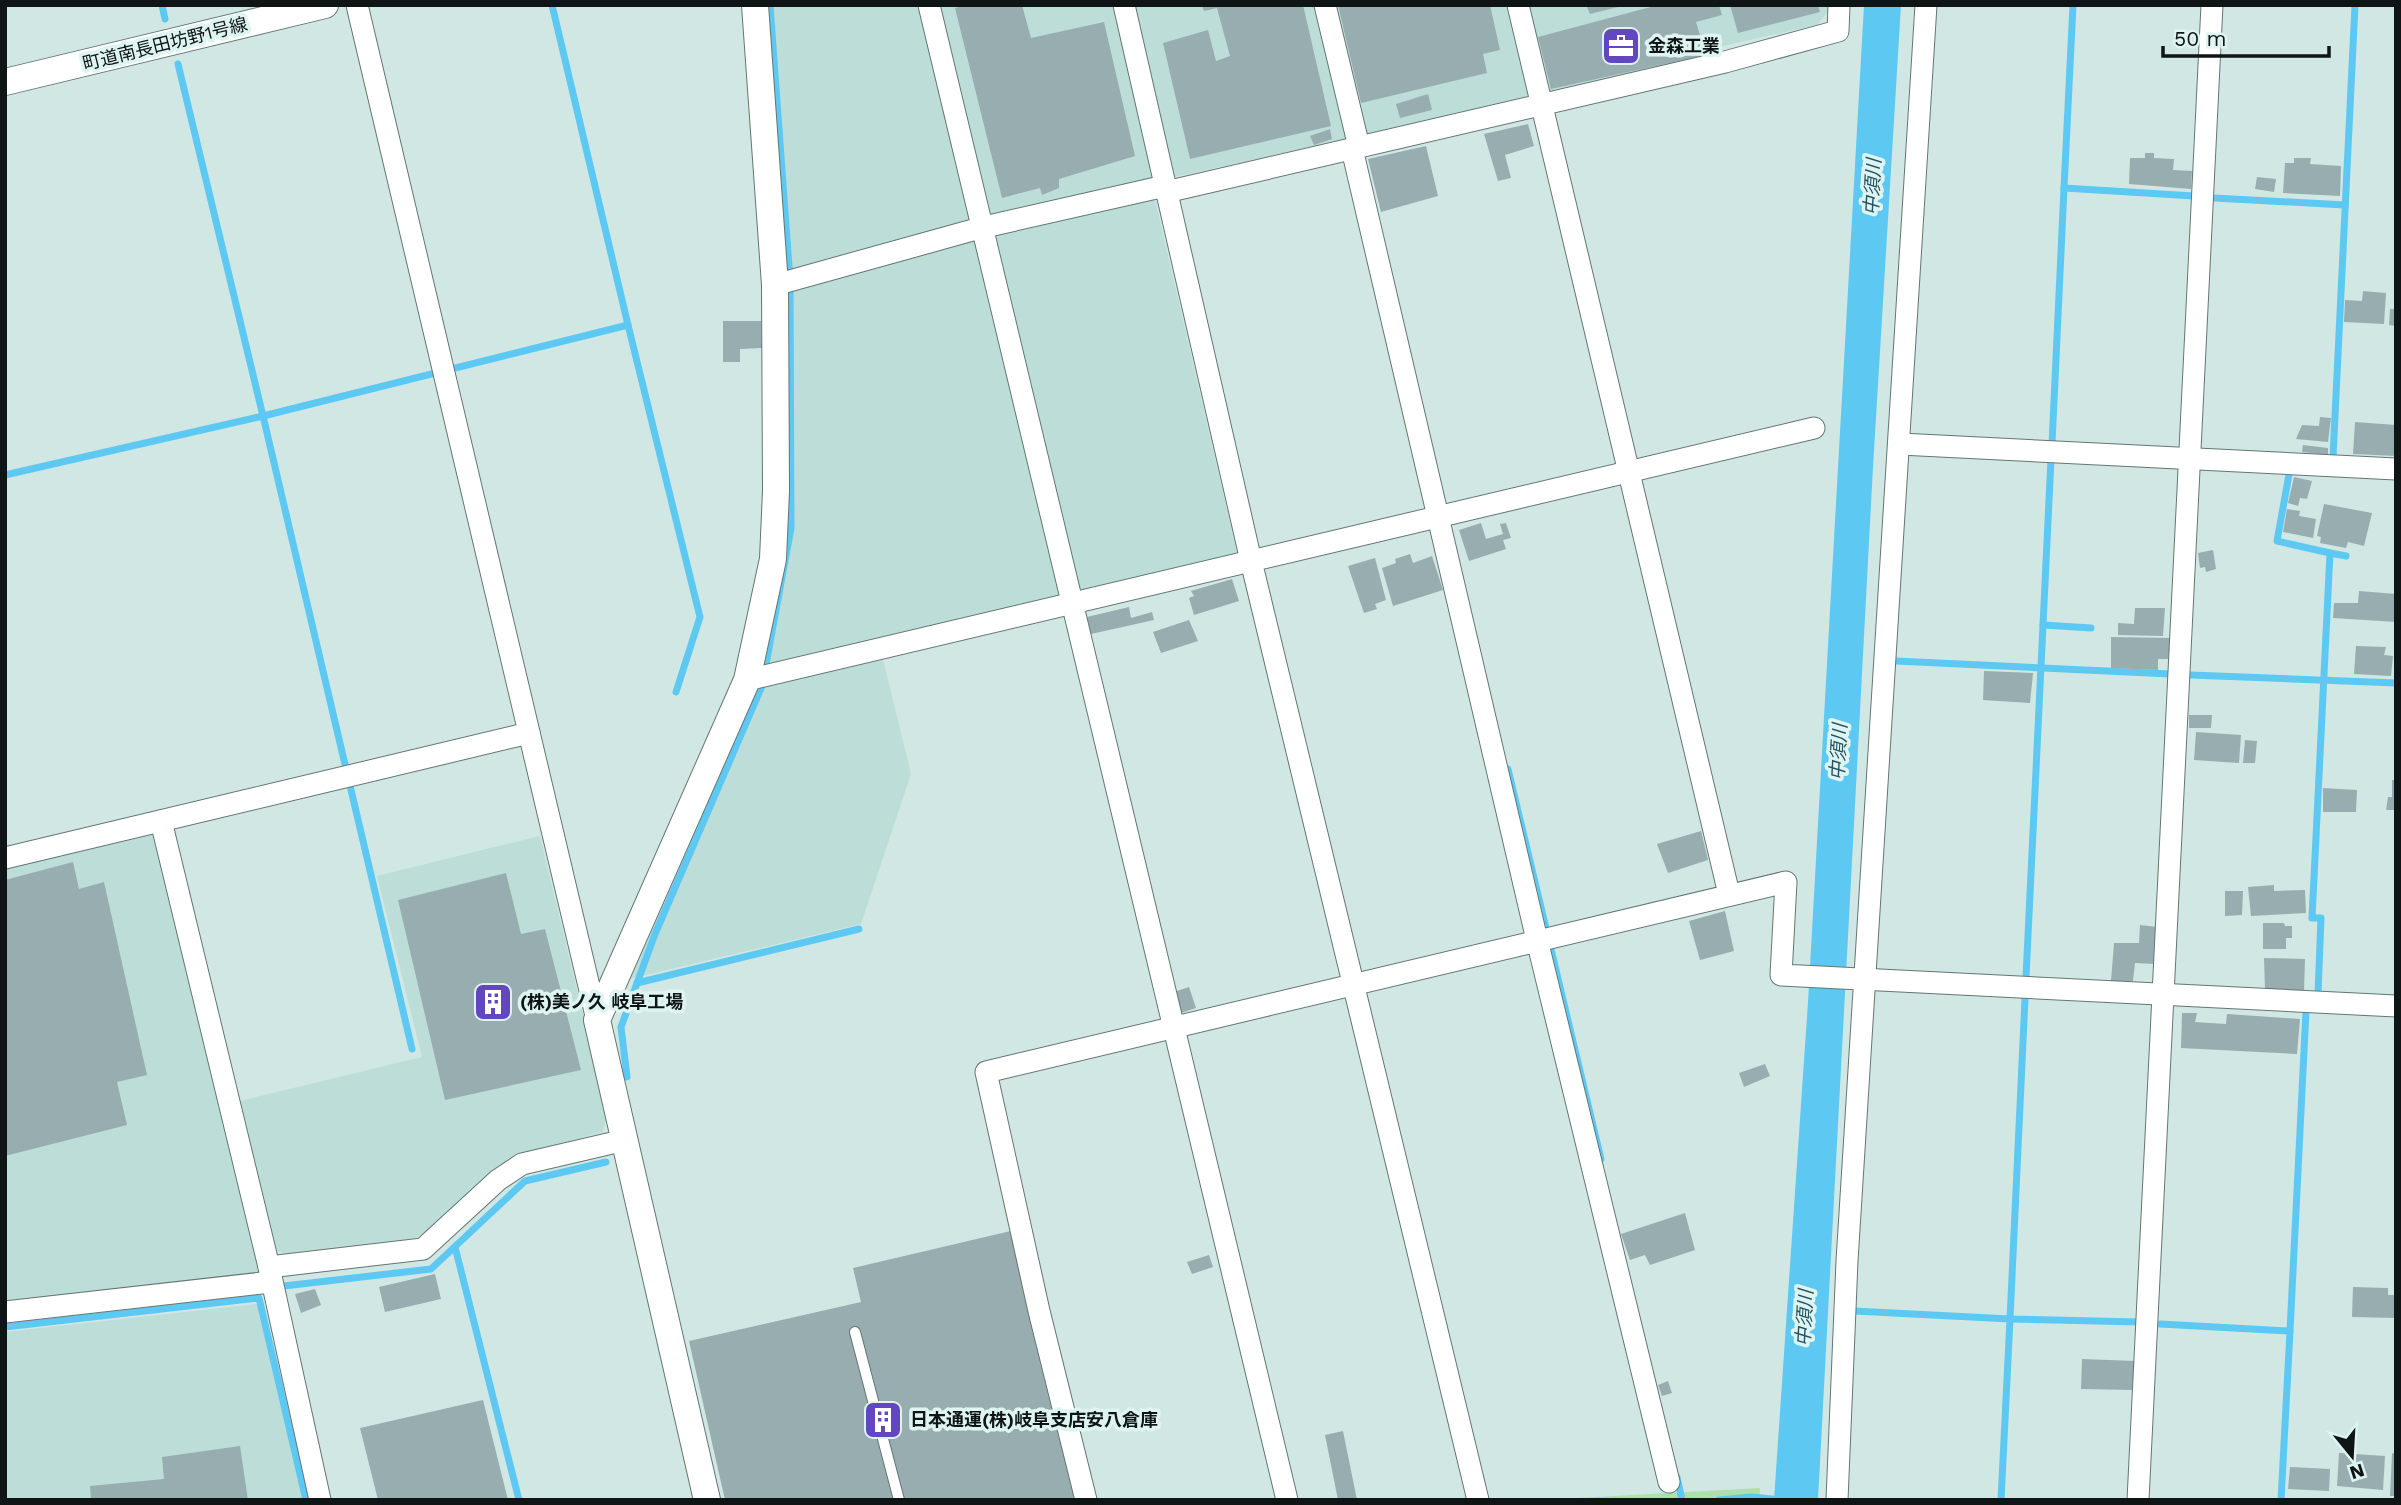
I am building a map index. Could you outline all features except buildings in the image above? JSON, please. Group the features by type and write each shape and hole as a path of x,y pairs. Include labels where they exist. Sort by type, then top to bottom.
{"street":[{"name":"町道南長田坊野1号線","path":"5,82 326,5"},
{"path":"357,5 597,1020 707,1500"},
{"path":"597,1020 747,680 773,559 776,491 775,285 755,5"},
{"path":"929,5 980,228 1287,1500"},
{"path":"1124,5 1251,561 1478,1500"},
{"path":"1325,5 1439,519 1537,940 1669,1482"},
{"path":"1518,5 1729,894"},
{"path":"775,285 980,228 1356,148 1725,62 1838,31 1839,5"},
{"path":"1837,1500 1859,978 1900,444 1926,5"},
{"path":"2138,1500 2192,457 2212,5"},
{"path":"747,680 1439,519 1814,428"},
{"path":"1900,444 2396,469"},
{"path":"5,859 529,733"},
{"path":"161,821 270,1275 320,1500"},
{"path":"1086,1500 1039,1311 986,1072 1786,882 1781,975 2396,1006"},
{"path":"5,1312 270,1275 423,1249 498,1181 523,1164 625,1140"}],"lane":[{"path":"855,1332 900,1500"}],"shaded area":[{"path":"764,5 1829,5 1828,12 1817,25 1718,47 1711,59 1151,182 1238,557 878,639 911,774 861,924 629,979 781,551"},
{"path":"156,827 260,1270 255,1276 5,1302 5,863"},
{"name":"(株)美ノ久 岐阜工場","path":"540,836 607,1114 603,1132 518,1155 436,1226 415,1238 290,1256 275,1250 240,1101 422,1057 377,876"},
{"path":"257,1304 304,1500 5,1500 5,1332"}],"green space":[{"path":"1760,1488 1759,1500 1540,1500"}],"water":[{"name":"中須川","path":"1864,5 1901,5 1873,467 1818,1500 1774,1500 1808,1002"}],"waterway":[{"path":"162,5 165,19"},
{"path":"552,5 628,325"},
{"path":"627,1077 621,1027 655,934 762,686 791,528 790,281 770,5"},
{"path":"2073,5 2064,188 2194,196"},
{"path":"2333,457 2355,5"},
{"path":"178,64 263,416 628,325 700,617 676,692"},
{"path":"2052,444 2064,188"},
{"path":"2214,198 2345,205"},
{"path":"5,475 263,416 412,1049"},
{"path":"2026,977 2051,459"},
{"path":"2290,469 2277,541 2330,553 2312,918 2321,918 2318,994"},
{"path":"2330,553 2346,556"},
{"path":"2043,625 2091,628"},
{"path":"1896,661 2170,674"},
{"path":"2191,675 2396,683"},
{"path":"1508,769 1601,1159"},
{"path":"637,983 859,929"},
{"path":"2025,999 2010,1319 2139,1322"},
{"path":"2290,1331 2306,1011"},
{"path":"279,1290 284,1286 431,1269 525,1181 606,1162"},
{"path":"455,1247 519,1500"},
{"path":"5,1327 259,1298 306,1500"},
{"path":"1854,1311 2010,1319 2001,1500"},
{"path":"2160,1324 2290,1331 2281,1500"},
{"path":"1677,1477 1682,1500"},
{"path":"1719,1500 1751,1497 1782,1500"}],"place":[{"name":"金森工業","path":"1621,46"},
{"name":"(株)美ノ久 岐阜工場","path":"493,1002"},
{"name":"日本通運(株)岐阜支店安八倉庫","path":"883,1420"}]}
